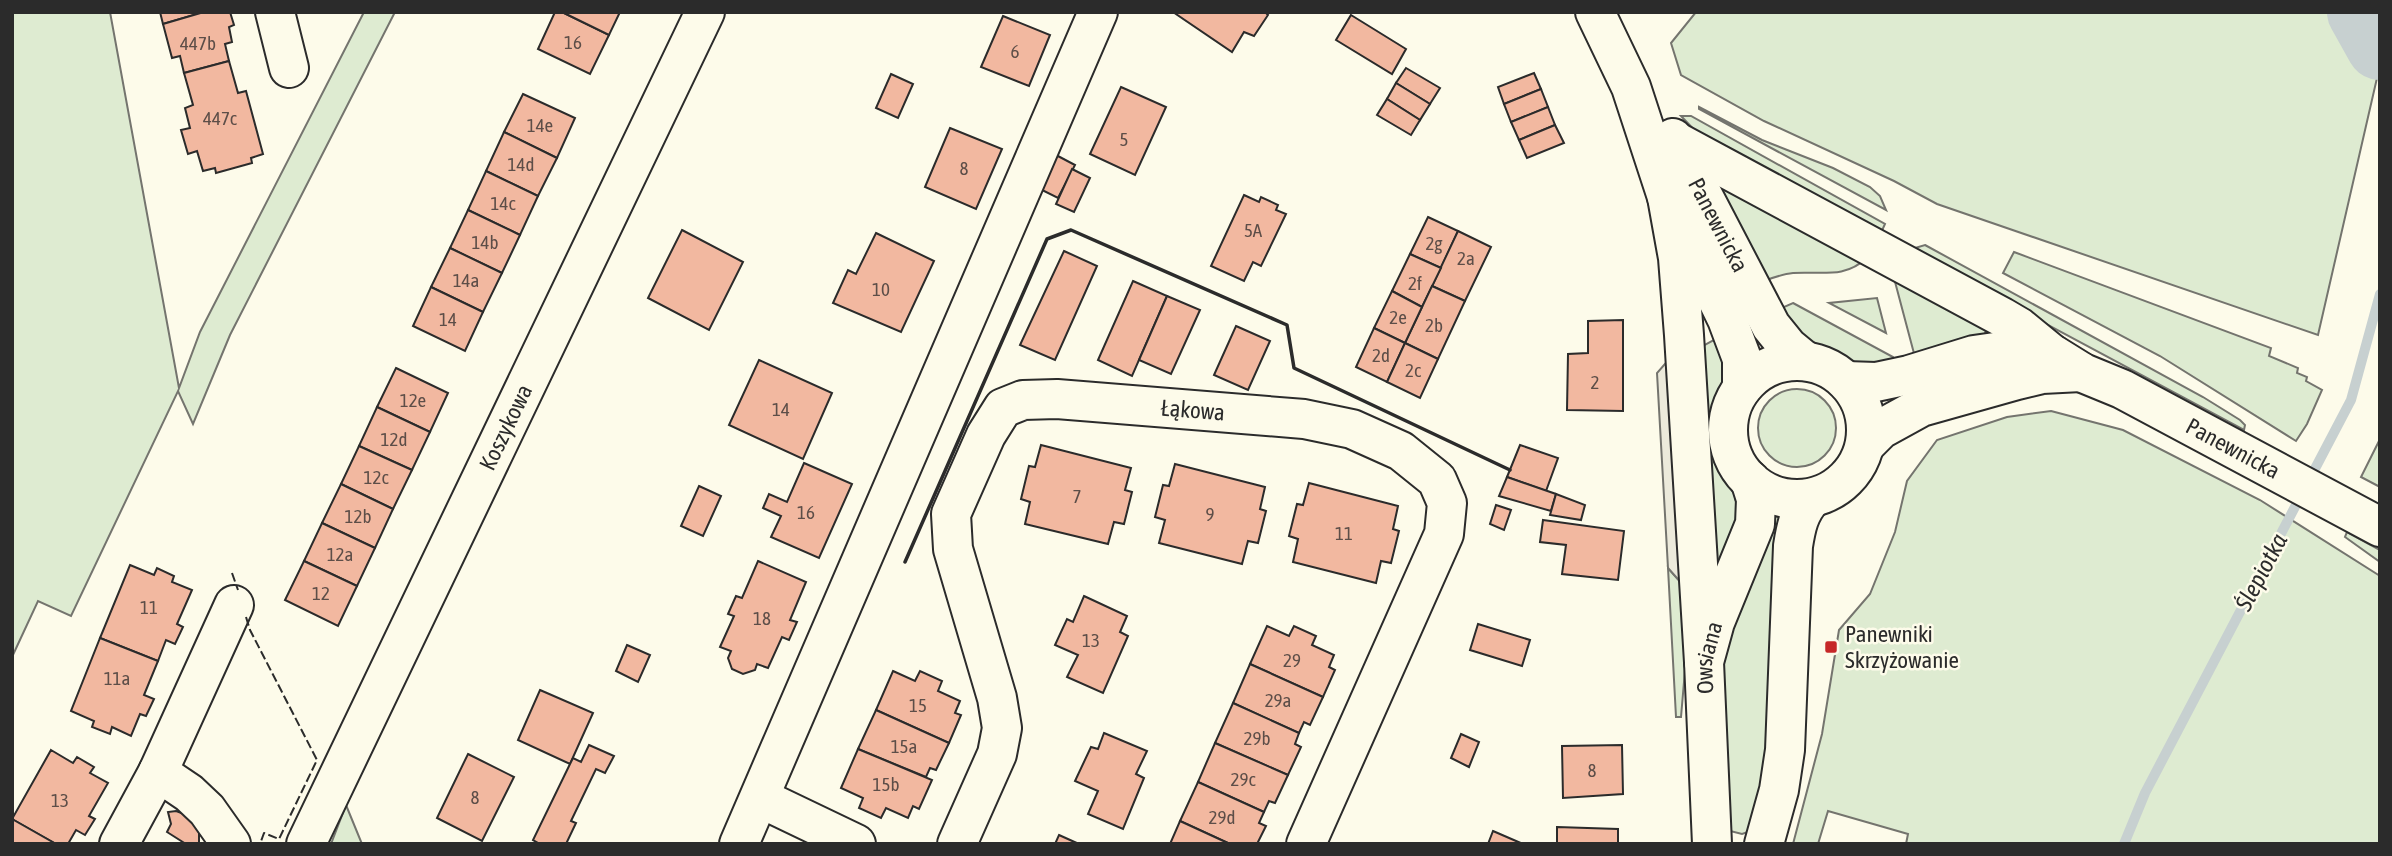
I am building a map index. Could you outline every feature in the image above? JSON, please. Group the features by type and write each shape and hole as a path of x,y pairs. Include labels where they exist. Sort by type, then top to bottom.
{"street":[{"path":"275,12 289,68"},
{"name":"Koszykowa","path":"306,844 705,12"},
{"path":"739,844 1098,12"},
{"name":"Panewnicka","path":"1595,12 1631,88 1667,197 1727,319 1742,359 1742,388"},
{"name":"Panewnicka","path":"1631,88 1677,142 1771,326 1788,347 1805,361"},
{"path":"1677,142 2011,322 2068,364"},
{"path":"1667,197 1678,258 1685,335 1704,662"},
{"name":"Panewnicka","path":"1846,381 1876,382 1994,351 2028,350 2068,364 2122,389 2380,527"},
{"path":"1805,361 1833,371 1846,381 1853,388 1867,422 1865,445 1860,460 1846,479 1831,491 1812,498 1790,499 1776,496 1750,480 1737,464 1729,442 1728,425 1732,407 1742,388 1761,371 1779,363 1805,361"},
{"name":"Panewnicka","path":"1865,445 1881,429 1921,407 2017,380 2067,372 2068,364"},
{"name":"Łąkowa","path":"957,844 997,754 1002,728 998,698 953,550 951,514 986,435 1003,408 1023,400 1057,399 1190,408 1316,421 1352,429 1401,451 1437,480 1447,503 1444,534 1306,844"},
{"name":"Owsiana","path":"1716,838 1704,662 1715,622 1755,524 1756,499 1750,480"},
{"path":"1764,843 1779,790 1785,750 1793,546 1799,517 1812,498"},
{"path":"119,844 158,772 234,605"},
{"path":"158,772 189,793 207,810 231,844"},
{"path":"760,798 856,844"}],"green space":[{"path":"12,12 110,12 179,388 200,332 364,12 395,12 230,335 193,424 178,391 71,616 38,601 12,657"},
{"path":"1696,12 2333,12 2377,78 2318,335 1937,204 1894,181 1764,121 1681,75 1671,43"},
{"path":"1699,109 1762,140 1833,168 1870,187 1880,196 1886,210"},
{"path":"1681,116 1691,116 1885,224 1880,235 1701,137"},
{"path":"1722,187 1866,258 1850,269 1832,273 1789,274 1761,282 1720,192"},
{"path":"1925,245 2203,397 2240,420 2245,425 2244,430 1908,250"},
{"path":"2014,252 2271,348 2269,356 2298,368 2297,373 2307,377 2306,381 2322,390 2307,424 2296,441 2160,356 2003,273"},
{"path":"1894,278 1986,330 1984,337 1916,361"},
{"path":"1877,298 1886,333 1829,303"},
{"path":"1793,303 1893,357 1897,367 1853,363 1813,344 1775,311"},
{"path":"1723,335 1725,378 1713,416 1712,430 1716,452 1731,485 1737,511 1734,537 1715,587 1697,349"},
{"path":"1797,389 1812,392 1829,406 1836,428 1833,443 1819,460 1797,467 1782,464 1765,450 1758,428 1761,413 1775,396"},
{"path":"2051,411 2123,430 2260,500 2380,576 2380,844 1906,844 1908,834 1828,811 1818,844 1793,844 1822,734 1839,630 1870,594 1895,532 1907,481 1937,440 2007,417"},
{"path":"2380,439 2380,487 2361,477"},
{"path":"1776,515 1781,518 1771,748 1748,832 1742,834 1730,831 1717,667"},
{"path":"2347,532 2380,550 2380,562 2345,537"},
{"path":"1668,568 1684,586 1687,647 1681,717 1676,717"},
{"path":"346,805 362,844 331,844"}],"shaded area":[{"path":"1671,357 1684,586 1668,568 1657,373"}],"building":[{"path":"160,12 204,12 163,24"},
{"path":"204,12 230,12 234,25 229,27 232,42 225,44 229,61 184,73 180,56 172,58 163,24"},
{"path":"555,12 562,12 609,35 590,74 538,49"},
{"path":"562,12 620,12 609,35"},
{"path":"1173,12 1265,12 1268,15 1254,36 1244,32 1232,52"},
{"path":"1351,15 1406,49 1392,74 1336,40"},
{"path":"1003,16 1050,35 1029,86 981,67"},
{"path":"229,61 238,93 246,91 263,154 251,158 252,163 216,173 215,168 203,171 197,151 188,154 181,130 190,128 185,108 193,105 184,73"},
{"path":"1406,68 1440,88 1430,104 1396,83"},
{"path":"1534,73 1541,89 1504,104 1498,87"},
{"path":"891,74 913,84 898,118 876,108"},
{"path":"1396,83 1430,104 1420,120 1387,99"},
{"path":"1121,87 1166,107 1135,175 1090,154"},
{"path":"1541,89 1548,107 1511,122 1504,104"},
{"path":"523,94 575,118 557,158 504,132"},
{"path":"1387,99 1420,120 1411,135 1377,115"},
{"path":"1548,107 1555,125 1519,140 1511,122"},
{"path":"1555,125 1564,143 1527,158 1519,140"},
{"path":"950,128 1002,149 976,209 925,187"},
{"path":"504,132 557,158 538,196 486,171"},
{"path":"1056,155 1075,165 1058,198 1040,189"},
{"path":"1072,169 1090,178 1074,212 1056,204"},
{"path":"486,171 538,196 520,235 468,210"},
{"path":"1244,195 1259,202 1261,197 1278,205 1276,210 1286,214 1261,266 1253,262 1244,281 1211,266"},
{"path":"468,210 520,235 502,273 450,248"},
{"path":"1428,217 1458,231 1441,268 1410,254"},
{"path":"682,230 743,262 709,330 648,298"},
{"path":"1458,231 1491,247 1465,301 1432,286"},
{"path":"876,233 934,261 901,332 833,303 848,270 856,274"},
{"path":"450,248 502,273 483,312 431,287"},
{"path":"1064,251 1097,266 1055,360 1020,345"},
{"path":"1410,254 1441,268 1422,307 1392,291"},
{"path":"1133,281 1167,296 1132,376 1098,360"},
{"path":"1432,286 1465,301 1438,359 1405,343"},
{"path":"431,287 483,312 465,351 413,326"},
{"path":"1392,291 1422,307 1405,343 1374,328"},
{"path":"1167,296 1200,310 1171,374 1139,360"},
{"path":"1623,320 1623,411 1567,410 1568,354 1588,353 1588,321"},
{"path":"1236,326 1270,341 1248,390 1214,375"},
{"path":"1374,328 1405,343 1387,382 1356,367"},
{"path":"1405,343 1438,359 1420,398 1387,382"},
{"path":"759,360 832,393 803,459 729,425"},
{"path":"396,368 448,393 430,432 377,407"},
{"path":"377,407 430,432 412,470 359,446"},
{"path":"1041,445 1131,468 1125,490 1132,492 1124,524 1114,522 1108,544 1025,524 1030,502 1021,499 1029,466 1035,467"},
{"path":"1520,445 1558,458 1546,491 1507,477"},
{"path":"359,446 412,470 393,509 341,484"},
{"path":"804,463 852,484 819,558 771,537 781,516 763,508 769,494 787,502"},
{"path":"1175,464 1265,487 1260,509 1266,511 1258,543 1248,541 1242,564 1159,543 1165,520 1155,517 1163,485 1169,486"},
{"path":"1507,477 1556,494 1551,511 1499,496"},
{"path":"1309,483 1398,506 1393,529 1399,531 1391,563 1381,561 1376,583 1293,562 1298,539 1289,536 1297,504 1303,505"},
{"path":"341,484 393,509 375,548 322,523"},
{"path":"699,486 721,496 703,536 681,526"},
{"path":"1556,494 1585,505 1581,520 1550,515"},
{"path":"1496,505 1511,510 1504,530 1490,524"},
{"path":"1543,520 1624,531 1618,580 1562,574 1566,545 1540,542"},
{"path":"322,523 375,548 357,586 304,561"},
{"path":"304,561 357,586 338,626 285,600"},
{"path":"758,561 806,582 790,620 797,622 789,640 782,637 768,668 757,664 755,670 743,674 732,669 728,658 731,651 720,647 734,616 728,614 736,596 742,598"},
{"path":"130,565 154,575 157,568 174,576 172,582 192,590 177,624 183,627 175,644 166,640 158,661 100,638"},
{"path":"1084,596 1127,616 1120,632 1128,636 1103,693 1067,677 1078,655 1055,645 1067,619 1073,622"},
{"path":"1478,624 1530,640 1522,666 1470,650"},
{"path":"1267,626 1289,636 1294,626 1316,636 1312,645 1334,655 1329,667 1335,670 1323,697 1250,664"},
{"path":"100,638 158,661 144,695 154,699 146,716 140,714 131,736 112,727 110,734 92,727 94,721 71,711"},
{"path":"627,645 650,655 638,682 616,671"},
{"path":"1250,664 1323,697 1310,725 1304,722 1299,733 1233,703"},
{"path":"893,671 915,681 920,671 942,681 938,691 960,701 955,713 961,715 949,743 876,710"},
{"path":"540,690 593,713 570,764 518,740"},
{"path":"1233,703 1299,733 1295,744 1301,747 1288,775 1215,743"},
{"path":"876,710 949,743 936,770 930,768 926,777 858,749"},
{"path":"1104,733 1147,751 1136,774 1144,778 1123,829 1088,814 1098,791 1075,781 1091,747 1098,749"},
{"path":"1461,734 1479,742 1469,767 1451,758"},
{"path":"1215,743 1288,775 1275,803 1269,801 1264,812 1198,782"},
{"path":"589,745 614,756 605,773 596,769 571,821 576,823 566,844 540,844 533,840 570,764 573,758 581,762"},
{"path":"1622,745 1623,794 1563,798 1562,746"},
{"path":"858,749 932,780 919,809 913,806 908,818 886,808 881,818 859,808 863,798 841,788"},
{"path":"51,750 73,763 77,757 94,767 90,773 108,783 89,816 95,819 85,835 76,830 68,844 56,844 12,819"},
{"path":"468,754 514,777 482,841 437,818"},
{"path":"1198,782 1264,812 1259,823 1266,826 1257,844 1230,844 1180,821"},
{"path":"176,811 190,816 199,831 199,844 186,844 167,832 171,824 168,812"},
{"path":"12,819 56,844 12,844"},
{"path":"1180,821 1230,844 1170,844"},
{"path":"1557,827 1618,829 1618,844 1557,844"},
{"path":"1493,831 1523,844 1488,844"},
{"path":"1059,835 1079,844 1055,844"}],"waterway":[{"path":"2361,12 2380,46"},
{"name":"Ślepiotka","path":"2124,844 2145,793 2351,400 2380,294"}],"fence":[{"path":"232,573 238,590"},
{"path":"246,617 250,630 317,760 279,839 264,833 260,844"}],"wall":[{"path":"905,562 1047,239 1071,230 1287,325 1294,368 1510,470"}],"place":[{"name":"Panewniki Skrzyżowanie","path":"1831,647"}]}
